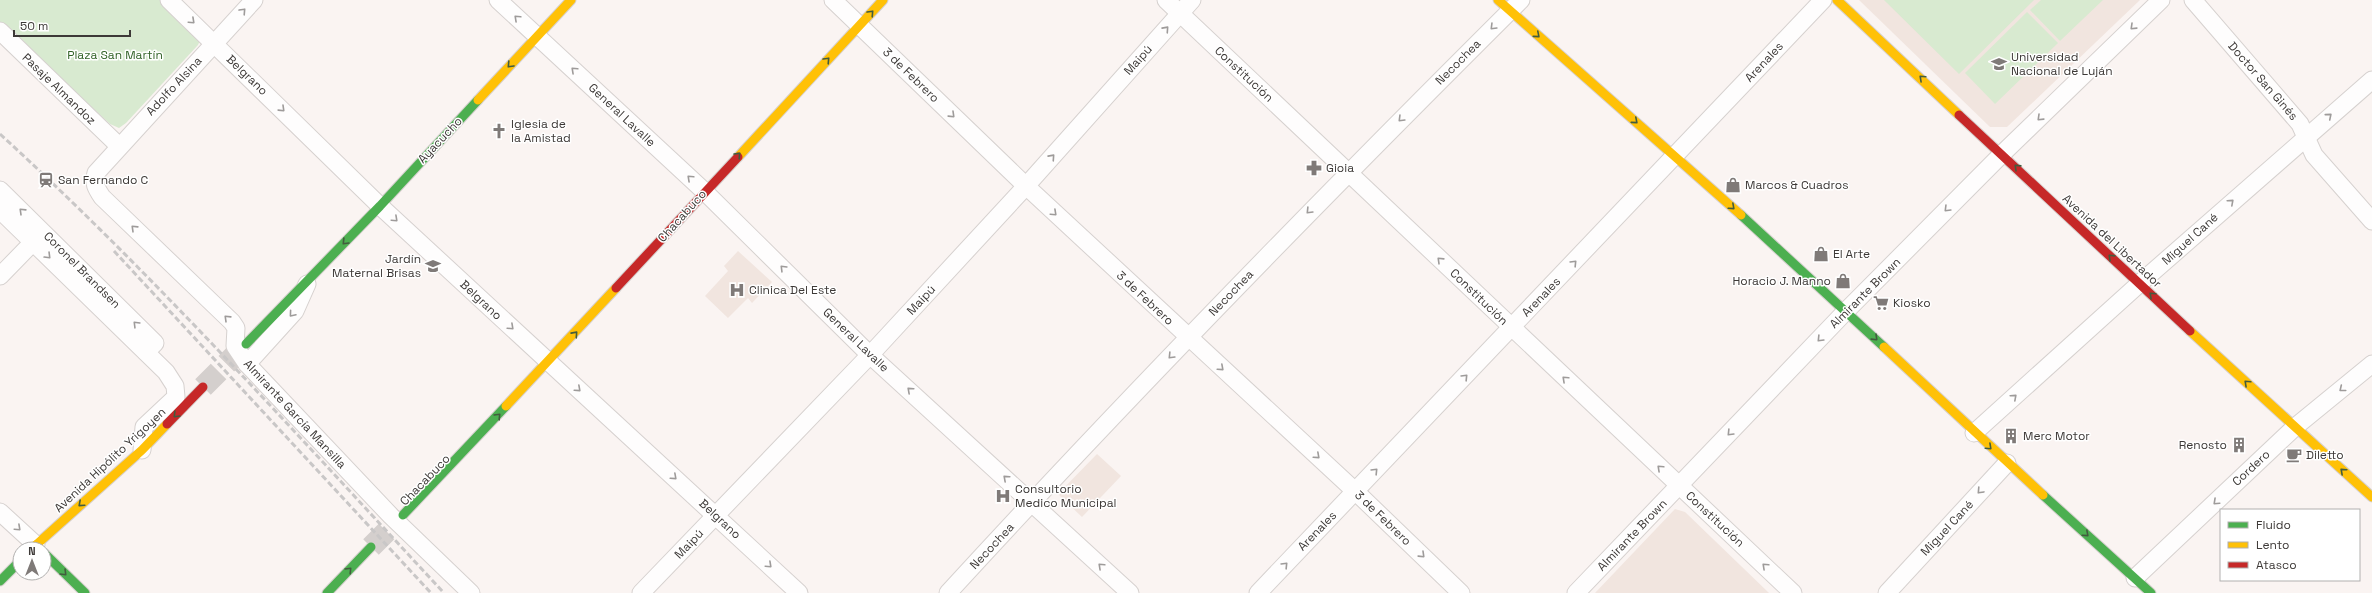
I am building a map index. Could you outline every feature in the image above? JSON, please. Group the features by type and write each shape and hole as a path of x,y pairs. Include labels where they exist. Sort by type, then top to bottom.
{"main road":[{"name":"Ayacucho","path":"309,279 380,206 571,0"},
{"name":"Chacabuco","path":"481,433 549,363 704,191 883,0"},
{"name":"Avenida del Libertador","path":"1837,0 2003,153 2139,284 2372,497"},
{"path":"1509,4 1846,311 1974,433 2151,593"},
{"name":"Avenida Hipólito Yrigoyen","path":"46,541 142,450 203,387"},
{"path":"327,593 371,547"},
{"path":"52,562 85,593"},
{"path":"0,581 12,569"}],"street":[{"name":"Belgrano","path":"169,0 214,42 380,206 799,593"},
{"name":"Adolfo Alsina","path":"96,173 119,146 254,0"},
{"name":"General Lavalle","path":"498,0 704,191 870,355 1032,501 1130,593"},
{"name":"3 de Febrero","path":"833,0 1026,186 1188,338 1355,491 1461,593"},
{"name":"Constitución","path":"1166,0 1511,328 1793,593"},
{"name":"Maipú","path":"641,593 870,355 1026,186 1192,0"},
{"name":"Arenales","path":"1258,593 1823,0"},
{"name":"Almirante Brown","path":"1576,593 1846,311 2003,153 2161,0"},
{"name":"Doctor San Ginés","path":"2193,0 2300,124 2314,155 2372,221"},
{"name":"Necochea","path":"948,593 1032,501 1509,4"},
{"name":"Pasaje Almandoz","path":"0,31 119,146"},
{"name":"Miguel Cané","path":"1974,433 2139,284 2306,136 2372,80"},
{"name":"Almirante García Mansilla","path":"96,173 94,180 96,188 102,197 232,322 241,342 237,350 247,364 397,515 471,593"},
{"name":"Coronel Brandsen","path":"0,190 38,236 166,372 175,386 176,397 144,427 142,450"},
{"name":"Coronel Brandsen","path":"0,210 38,236"},
{"path":"0,276 38,236"},
{"name":"Ayacucho","path":"241,342 281,293 309,279"},
{"name":"Ayacucho","path":"247,364 296,311 309,279"},
{"name":"Cordero","path":"2135,578 2295,427 2372,364"},
{"name":"Chacabuco","path":"397,515 448,455 481,433"},
{"name":"Miguel Cané","path":"1887,593 2007,462"},
{"path":"0,512 30,541"}],"shaded area":[{"name":"Universidad Nacional de Luján","path":"1859,0 2140,0 2007,127 1990,127"},
{"name":"Clinica Del Este","path":"738,251 772,282 752,303 748,298 728,318 705,296 728,271 724,266"},
{"path":"1097,454 1121,476 1082,517 1058,494"},
{"path":"1675,509 1685,512 1769,593 1595,593"}],"green space":[{"name":"Plaza San Martín","path":"0,0 163,0 201,38 198,45 126,123 119,128 110,124 0,23"},
{"path":"1884,0 2034,0 1959,74"},
{"path":"2041,0 2103,0 2060,41 2030,10"},
{"path":"2027,12 2058,43 1995,104 1965,73"}],"tunnel":[{"path":"203,387 246,344"},
{"path":"371,547 403,515"}],"railway":[{"path":"0,134 171,301 444,593"},
{"path":"114,251 431,593"}],"traffic: fast":[{"path":"246,344 380,206 478,100"},
{"path":"1741,215 1884,347"},
{"path":"403,515 506,406"},
{"path":"2043,495 2151,593"},
{"path":"327,593 371,547"},
{"path":"52,561 85,593"},
{"path":"0,581 12,569"}],"traffic: slow":[{"path":"478,100 571,0"},
{"path":"738,157 883,0"},
{"path":"1498,0 1741,215"},
{"path":"1837,0 1959,115"},
{"path":"506,406 616,288"},
{"path":"2190,331 2372,497"},
{"path":"1884,347 2043,495"},
{"path":"40,541 142,450 167,424"}],"traffic: jam":[{"path":"1959,115 2190,331"},
{"path":"616,288 738,157"},
{"path":"167,424 203,387"}],"place":[{"name":"Universidad Nacional de Luján","path":"1999,64"},
{"name":"Iglesia de la Amistad","path":"499,131"},
{"name":"Gioia","path":"1314,168"},
{"name":"San Fernando C","path":"46,180"},
{"name":"Marcos & Cuadros","path":"1733,185"},
{"name":"El Arte","path":"1821,254"},
{"name":"Jardín Maternal Brisas","path":"433,266"},
{"name":"Horacio J. Manno","path":"1843,281"},
{"name":"Clinica Del Este","path":"737,290"},
{"name":"Kiosko","path":"1881,303"},
{"name":"Merc Motor","path":"2011,436"},
{"name":"Renosto","path":"2239,445"},
{"name":"Diletto","path":"2294,455"},
{"name":"Consultorio Medico Municipal","path":"1003,496"}]}
